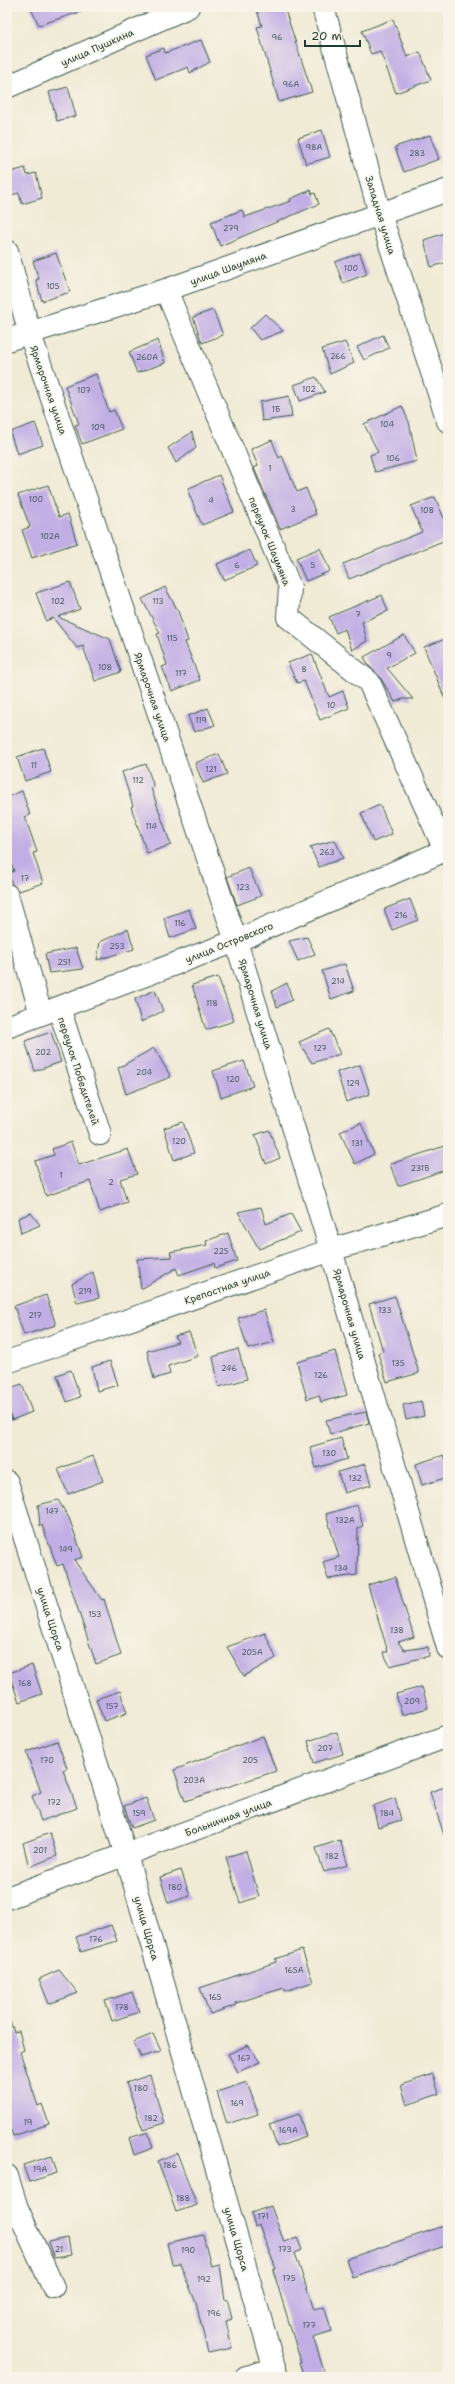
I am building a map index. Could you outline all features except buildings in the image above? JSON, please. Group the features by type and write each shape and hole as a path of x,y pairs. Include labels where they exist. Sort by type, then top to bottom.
{"street":[{"name":"улица Пушкина","path":"7,88 188,7"},
{"name":"Западная улица","path":"323,7 380,214 448,421"},
{"name":"улица Шаумяна","path":"7,340 166,290 448,190"},
{"name":"Ярмарочная улица","path":"7,251 30,334 236,941 331,1250 448,1648"},
{"name":"переулок Шаумяна","path":"166,290 290,587 288,617 368,682 447,849"},
{"name":"улица Островского","path":"7,1027 236,941 447,849"},
{"name":"переулок Победителей","path":"7,895 50,1011 100,1134"},
{"name":"Крепостная улица","path":"7,1362 331,1250 448,1215"},
{"name":"улица Щорса","path":"7,1482 126,1854 276,2373"},
{"name":"Больничная улица","path":"7,1898 448,1736"},
{"path":"7,2176 17,2208 53,2287"},
{"path":"246,2377 276,2373"}]}
